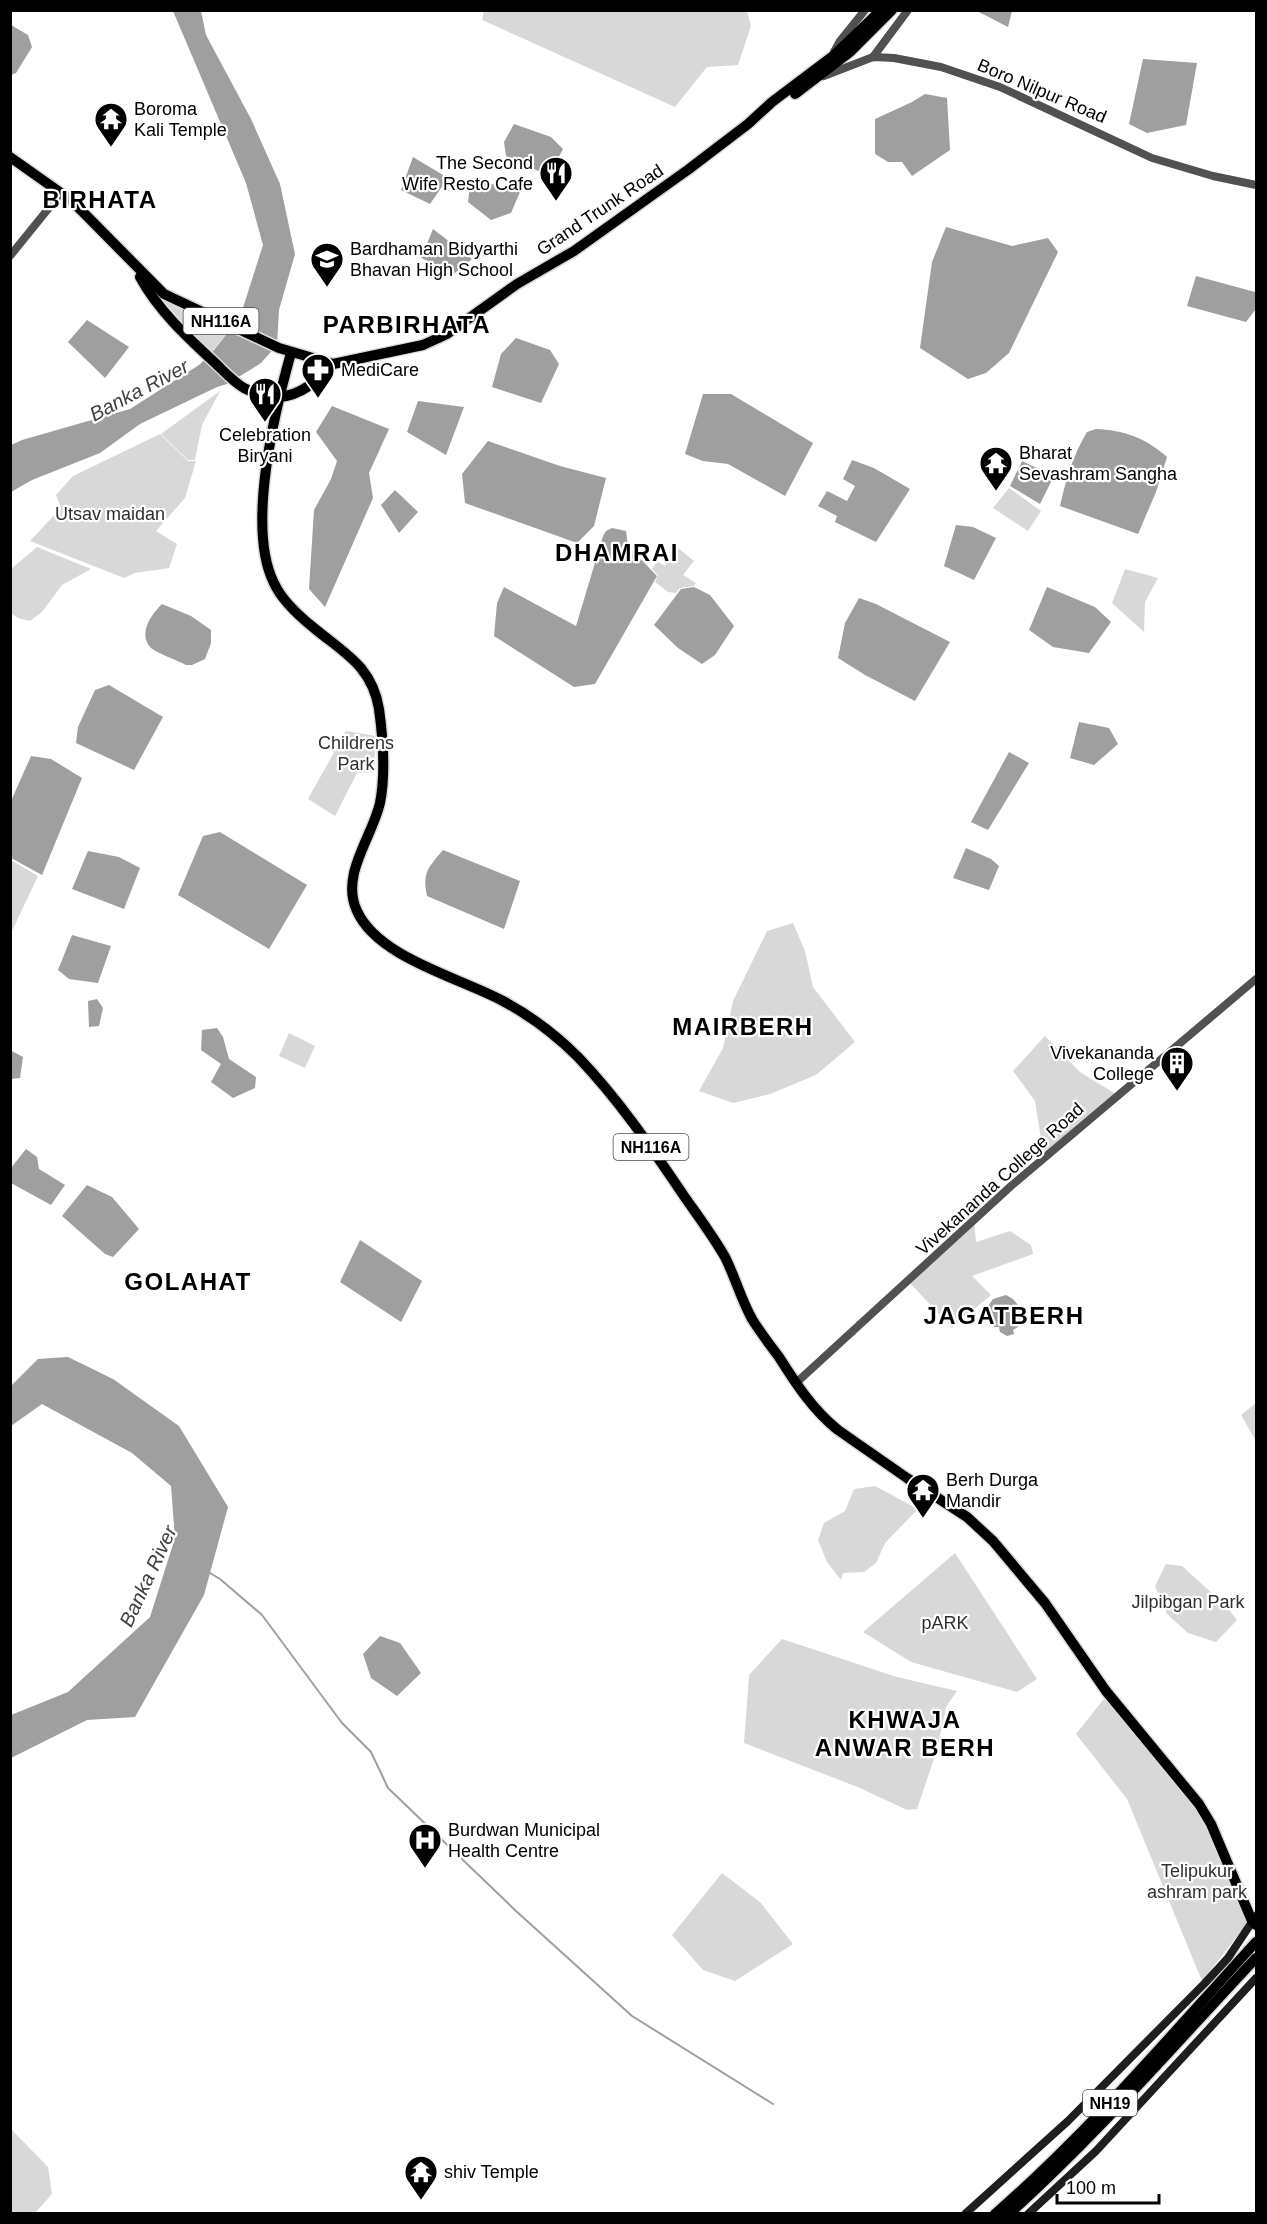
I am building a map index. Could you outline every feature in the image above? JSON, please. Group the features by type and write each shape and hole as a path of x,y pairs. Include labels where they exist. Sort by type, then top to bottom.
{"highway":[{"name":"Grand Trunk Road","path":"748,124 772,102 833,56 880,10"},
{"name":"Grand Trunk Road","path":"136,266 164,294 291,353 333,364 423,345 442,337 517,284 591,239 748,124 814,81 850,52 892,10"},
{"name":"NH116A","path":"10,157 61,193 136,266 140,277 153,296 189,339 235,382 249,391 278,397"},
{"name":"NH116A","path":"291,353 278,397 264,493 263,534 267,567 273,582 288,604 362,668 372,685 378,705 382,746 382,786 376,814 351,888 357,912 363,922 376,936 402,954 491,994 531,1017 593,1073 627,1112 715,1242 733,1274 752,1319 796,1383 828,1422 901,1474 967,1516 1025,1577 1106,1691 1199,1803 1211,1824 1255,1921"},
{"path":"278,397 309,388 333,364"},
{"name":"NH19","path":"1010,2214 1100,2127 1221,1988 1257,1942"},
{"name":"NH19","path":"996,2214 1073,2141 1221,1988 1257,1958"}],"main road":[{"path":"965,2214 1068,2121 1204,1984 1228,1958 1255,1921"},
{"path":"1028,2214 1096,2151 1257,1978"}],"street":[{"path":"833,56 840,41 865,10"},
{"path":"873,57 908,10"},
{"name":"Boro Nilpur Road","path":"814,81 873,57 894,57 919,62 968,75 1000,87 1152,158 1213,176 1257,185"},
{"path":"10,256 61,193"},
{"name":"Vivekananda College Road","path":"796,1383 1011,1186 1257,979"}],"green space":[{"path":"484,11 747,11 751,26 738,65 707,67 675,107 482,20"},
{"path":"161,299 227,333 211,353"},
{"path":"220,391 202,425 195,460 188,460 161,434"},
{"name":"Utsav maidan","path":"160,434 188,461 196,461 185,498 156,531 177,544 169,568 135,573 124,578 30,541 61,508 56,495 73,476"},
{"path":"1009,488 1041,511 1028,531 993,508"},
{"path":"37,547 91,569 62,585 42,612 30,621 18,618 11,613 11,569"},
{"path":"678,548 694,561 683,575 696,583 694,586 680,588 676,593 668,592 655,582 658,575 652,569 657,561 665,566"},
{"path":"1125,569 1158,578 1145,602 1144,632 1112,603"},
{"name":"Childrens Park","path":"346,731 376,736 374,772 357,773 335,816 308,799"},
{"path":"11,860 38,876 11,933"},
{"path":"793,923 805,951 813,987 855,1042 816,1075 770,1094 733,1103 699,1091 723,1048 733,1001 767,931"},
{"path":"289,1033 315,1046 305,1068 279,1056"},
{"path":"1045,1036 1080,1072 1119,1096 1044,1158 1035,1101 1013,1071"},
{"path":"974,1220 976,1242 1010,1231 1031,1245 1033,1254 972,1276 991,1295 952,1328 909,1282"},
{"path":"1256,1403 1256,1441 1241,1415"},
{"path":"875,1486 918,1509 885,1543 876,1563 864,1572 843,1573 841,1580 827,1562 818,1540 824,1523 845,1511 854,1489"},
{"name":"pARK","path":"955,1553 1037,1679 1017,1692 911,1662 863,1632"},
{"name":"Jilpibgan Park","path":"1166,1564 1182,1566 1226,1606 1237,1620 1216,1642 1188,1633 1167,1614 1155,1586"},
{"path":"782,1639 897,1677 957,1691 946,1707 937,1750 917,1809 907,1810 860,1788 744,1743 749,1675"},
{"name":"Telipukur ashram park","path":"1107,1695 1199,1806 1249,1921 1202,1981 1127,1799 1076,1734"},
{"path":"722,1873 760,1902 793,1944 735,1981 703,1970 672,1935"},
{"path":"11,2129 48,2167 52,2194 35,2213 11,2213"}],"shaded area":[{"path":"173,11 201,11 206,35 251,119 280,184 295,254 279,310 277,345 261,363 227,384 140,424 100,453 32,480 11,492 11,445 130,409 199,365 240,317 263,245 246,183"},
{"path":"977,11 1012,11 1008,27"},
{"path":"11,25 28,35 32,47 16,73 11,75"},
{"path":"1143,59 1197,63 1186,125 1147,133 1129,124"},
{"path":"925,94 947,98 950,150 912,176 902,162 888,162 875,154 875,119"},
{"path":"514,124 551,137 563,149 549,176 506,156 504,142"},
{"path":"413,157 448,178 430,204 401,190"},
{"path":"471,178 520,192 511,213 491,220 468,202"},
{"path":"946,227 1012,246 1048,238 1058,252 1009,353 986,373 968,379 920,348 932,262"},
{"path":"433,229 472,259 455,273 421,258"},
{"path":"1196,276 1255,292 1256,309 1246,322 1187,306"},
{"path":"87,320 129,347 105,378 68,342"},
{"path":"516,338 550,350 559,364 541,403 492,387 501,354"},
{"path":"703,394 731,394 813,443 785,496 728,464 703,461 685,454"},
{"path":"418,401 464,407 446,455 407,432"},
{"path":"332,406 389,429 369,473 373,498 325,607 309,589 314,510 331,479 337,461 316,432"},
{"path":"1096,429 1134,436 1167,457 1156,492 1138,534 1060,506 1067,477 1078,449 1087,432"},
{"path":"488,441 560,466 606,478 594,526 577,543 465,503 462,474"},
{"path":"852,460 874,468 910,489 876,542 835,522 837,516 818,506 827,491 847,501 855,486 843,479"},
{"path":"1022,461 1054,476 1040,504 1010,486"},
{"path":"395,490 418,512 399,533 381,505"},
{"path":"956,525 973,527 996,538 974,580 944,566"},
{"path":"612,528 626,531 628,546 657,576 595,684 574,687 494,636 497,603 504,587 576,626 603,536"},
{"path":"694,587 710,595 734,626 715,655 702,664 678,648 654,625 681,589"},
{"path":"1047,587 1095,607 1111,622 1089,653 1053,647 1029,630"},
{"path":"859,598 876,604 950,642 915,701 838,658 845,623"},
{"path":"162,604 191,616 211,630 211,643 205,659 192,665 186,665 150,647 145,635 146,629 154,613"},
{"path":"109,685 163,717 134,770 76,743 78,727 95,690"},
{"path":"1079,722 1109,728 1118,744 1094,765 1070,758"},
{"path":"1009,752 1029,763 988,830 971,822"},
{"path":"31,756 51,759 82,778 42,875 11,858 11,801"},
{"path":"220,832 307,885 269,949 178,895 203,836"},
{"path":"966,848 991,859 999,866 989,890 953,878"},
{"path":"443,850 520,881 504,929 427,896 426,876 433,861"},
{"path":"88,851 119,857 140,868 124,909 72,889"},
{"path":"72,935 111,946 98,983 69,979 58,970"},
{"path":"97,999 103,1008 99,1026 89,1027 88,1001"},
{"path":"217,1028 223,1037 229,1059 256,1077 255,1088 233,1098 211,1082 221,1064 201,1050 202,1030"},
{"path":"10,1050 23,1057 20,1078 11,1079"},
{"path":"26,1149 37,1157 39,1169 65,1185 51,1205 11,1183 11,1168"},
{"path":"87,1185 112,1197 139,1229 113,1257 105,1254 62,1216"},
{"path":"360,1240 422,1281 401,1322 340,1282"},
{"path":"1006,1295 1013,1299 1024,1312 1020,1315 1021,1325 1013,1330 1014,1334 1007,1336 1000,1332 999,1327 994,1327 984,1312 993,1299"},
{"path":"68,1357 113,1379 179,1426 228,1507 204,1595 135,1717 87,1720 11,1758 11,1715 68,1692 150,1617 175,1538 171,1486 132,1453 42,1404 11,1426 11,1386 38,1359"},
{"path":"380,1636 400,1643 421,1673 397,1696 371,1678 363,1654"}],"waterway":[{"path":"210,1573 262,1615 342,1723 371,1752 388,1788 516,1911 632,2016 773,2104"}],"place":[{"name":"Boroma Kali Temple","path":"111,148"},
{"name":"The Second Wife Resto Cafe","path":"556,202"},
{"name":"Bardhaman Bidyarthi Bhavan High School","path":"327,288"},
{"name":"MediCare","path":"318,399"},
{"name":"Celebration Biryani","path":"265,423"},
{"name":"Bharat Sevashram Sangha","path":"996,492"},
{"name":"Vivekananda College","path":"1177,1092"},
{"name":"Berh Durga Mandir","path":"923,1519"},
{"name":"Burdwan Municipal Health Centre","path":"425,1869"},
{"name":"shiv Temple","path":"421,2201"}],"district":[{"name":"BIRHATA","path":"100,200"},
{"name":"PARBIRHATA","path":"407,325"},
{"name":"DHAMRAI","path":"617,553"},
{"name":"MAIRBERH","path":"743,1027"},
{"name":"GOLAHAT","path":"188,1282"},
{"name":"JAGATBERH","path":"1004,1316"},
{"name":"KHWAJA ANWAR BERH","path":"905,1734"}],"water label":[{"name":"Banka River","path":"139,390"},
{"name":"Banka River","path":"148,1576"}]}
